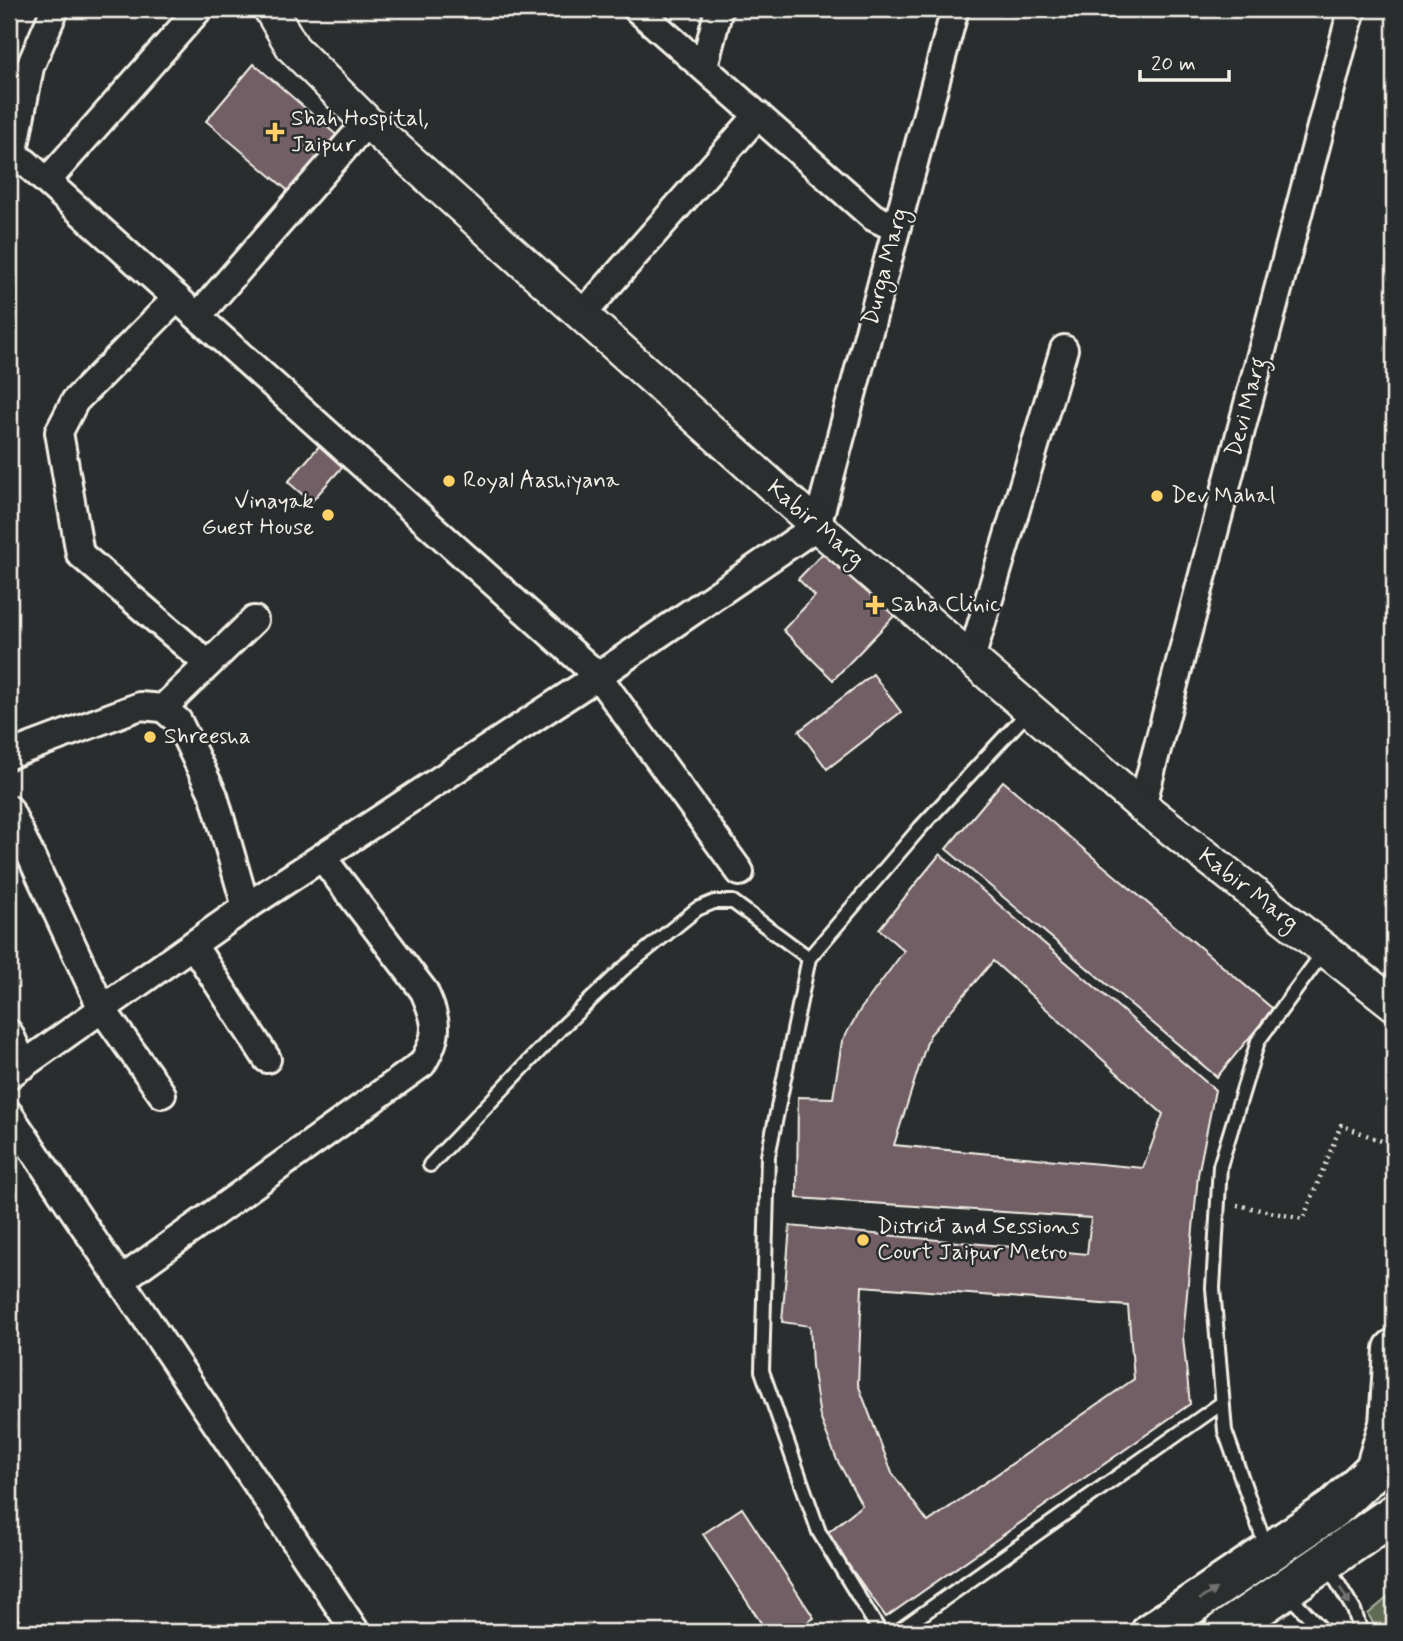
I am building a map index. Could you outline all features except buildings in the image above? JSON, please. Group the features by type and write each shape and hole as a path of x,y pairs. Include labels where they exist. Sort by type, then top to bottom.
{"main road":[{"path":"1151,1632 1333,1509 1375,1469 1390,1424 1394,1349"},
{"path":"1223,1632 1394,1514"}],"street":[{"path":"55,9 30,67 11,155 25,162 47,181 598,676 740,872"},
{"path":"47,181 199,9"},
{"name":"Kabir Marg","path":"270,9 293,48 367,122 817,526 1142,806 1394,1003"},
{"path":"637,9 873,217 896,228"},
{"path":"704,66 719,9"},
{"name":"Durga Marg","path":"817,526 954,9"},
{"name":"Devi Marg","path":"1142,806 1352,9"},
{"path":"582,315 758,115"},
{"path":"198,316 367,122"},
{"path":"177,298 75,401 59,432 80,554 208,664"},
{"path":"971,659 1064,349"},
{"path":"9,1034 16,1070 246,907 598,676 817,526"},
{"path":"163,708 254,620"},
{"path":"9,755 140,706 163,708 178,721 214,796 246,907"},
{"path":"9,809 102,1009 162,1094"},
{"path":"121,1280 422,1064 434,1045 434,1015 424,991 322,857"},
{"path":"193,945 268,1059"},
{"path":"9,1114 356,1632"}],"lane":[{"path":"880,1632 819,1532 762,1371 768,1156 809,958 920,828 1030,710"},
{"path":"430,1165 561,1028 622,969 697,909 714,902 733,902 809,958"},
{"path":"1269,1554 1225,1432 1213,1288 1220,1166 1258,1041 1325,950"},
{"path":"897,1632 1222,1403"},
{"path":"1325,1562 1353,1610 1361,1632"},
{"path":"1284,1590 1324,1632"},
{"path":"9,1620 17,1632"}],"path":[{"path":"1218,1201 1303,1219 1341,1125 1394,1146"}],"green space":[{"path":"1394,1592 1394,1632 1378,1632 1368,1614"}],"place":[{"name":"Shah Hospital, Jaipur","path":"275,132"},
{"name":"Royal Aashiyana","path":"449,481"},
{"name":"Dev Mahal","path":"1157,496"},
{"name":"Vinayak Guest House","path":"328,515"},
{"name":"Saha Clinic","path":"875,605"},
{"name":"Shreesha","path":"150,737"},
{"name":"District and Sessions Court Jaipur Metro","path":"863,1240"}]}
